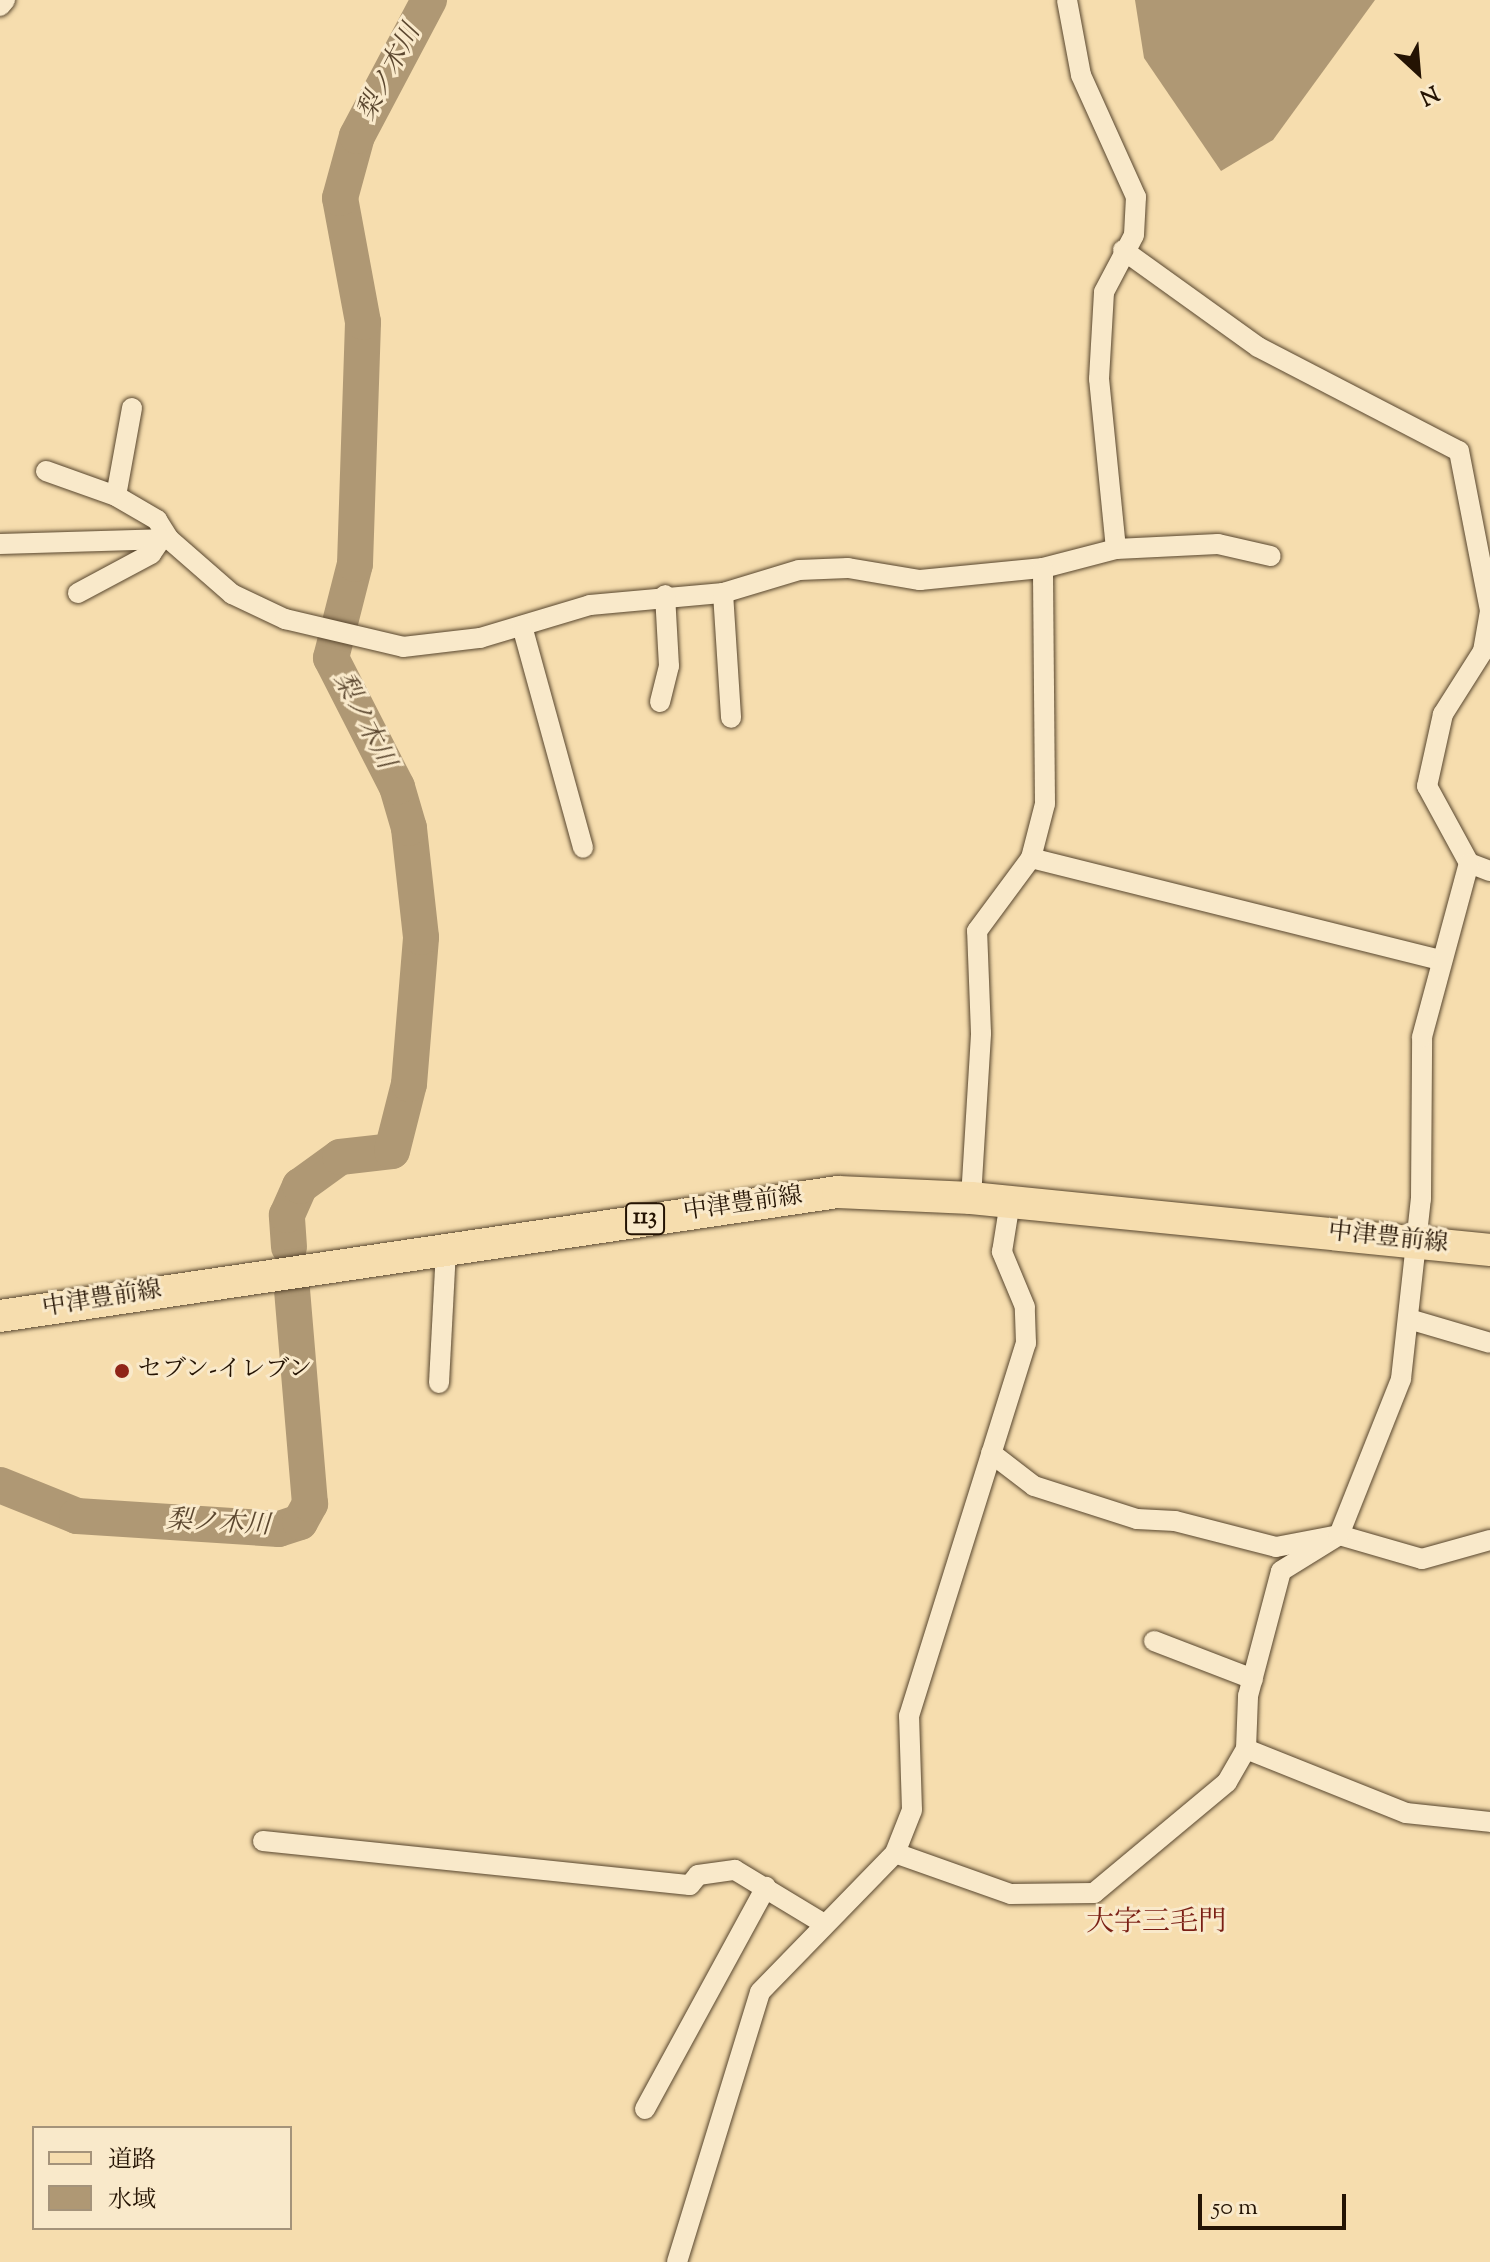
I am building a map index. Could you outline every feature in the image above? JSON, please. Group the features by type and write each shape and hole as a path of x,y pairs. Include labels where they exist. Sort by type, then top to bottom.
{"main road":[{"name":"中津豊前線","path":"0,1316 838,1192 971,1198 1490,1250"}],"street":[{"path":"0,6 5,0"},
{"path":"1067,0 1081,75 1134,185 1134,235 1123,250 1104,292 1099,379 1116,549"},
{"path":"1123,250 1258,347 1459,451 1490,610 1483,651 1443,714 1427,786 1469,863 1490,871"},
{"path":"116,496 132,408"},
{"path":"46,471 116,496 157,520 165,539 232,594 364,643 403,647 522,626 590,605 665,595 723,593 799,570 848,568 920,580 1043,568 1116,549 1218,544 1271,556"},
{"path":"0,544 165,539"},
{"path":"78,593 151,554 165,539"},
{"path":"971,1198 981,1033 973,953 1000,891 1031,858 1046,768 1043,568"},
{"path":"723,593 731,718"},
{"path":"660,702 669,666 665,595"},
{"path":"522,626 583,848"},
{"path":"1031,858 1441,960"},
{"path":"895,1853 1011,1894 1094,1893 1227,1782 1246,1749 1253,1679 1281,1571 1339,1535 1382,1440 1412,1320 1419,1241 1422,1037 1469,863"},
{"path":"677,2262 755,2005 821,1922 895,1853 912,1810 909,1716 1026,1343 1025,1307 1002,1252 1010,1202"},
{"path":"439,1383 446,1248"},
{"path":"1412,1320 1490,1343"},
{"path":"991,1453 1034,1486 1137,1519 1175,1521 1276,1547 1339,1535 1422,1559 1490,1540"},
{"path":"1154,1641 1253,1679"},
{"path":"1246,1749 1406,1813 1490,1822"},
{"path":"263,1841 690,1885 698,1875 735,1870 821,1922"},
{"path":"645,2109 766,1887"}],"water":[{"path":"1135,0 1375,0 1273,140 1221,171 1144,58"}],"waterway":[{"name":"梨ノ木川","path":"289,1247 287,1215 300,1186 340,1157 392,1151 409,1084 421,937 409,828 397,787 331,658 355,564 363,322 340,198 357,136 429,0"},
{"name":"梨ノ木川","path":"0,1485 77,1516 279,1529 300,1522 310,1504 292,1288"}],"place":[{"name":"セブン-イレブン","path":"122,1371"}],"district":[{"name":"大字三毛門","path":"1156,1923"}]}
